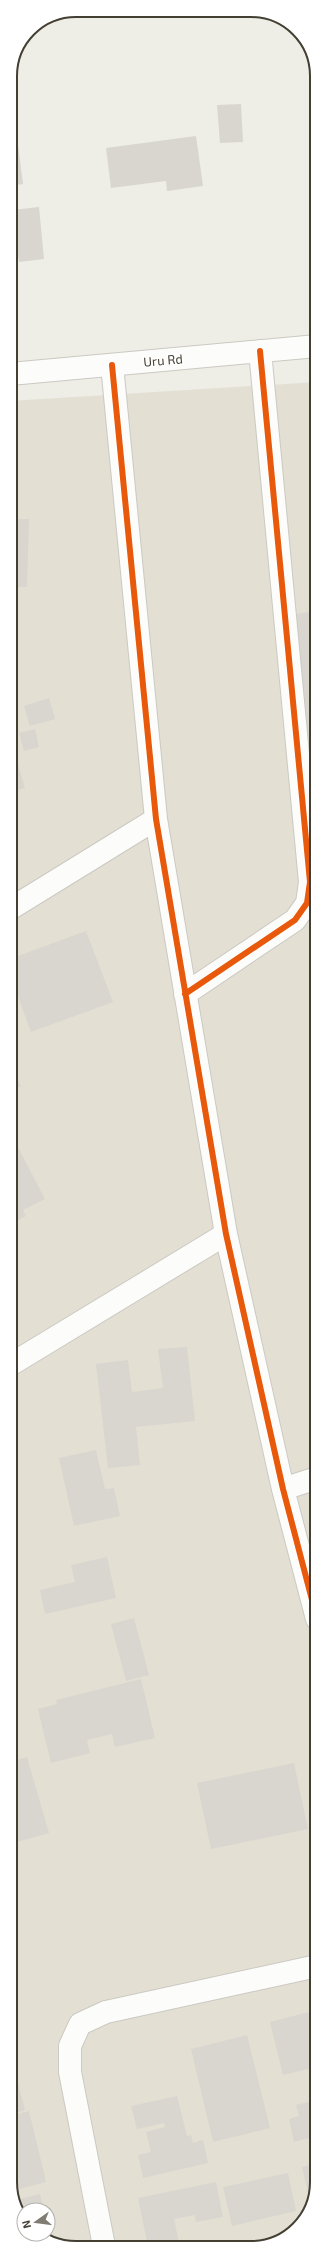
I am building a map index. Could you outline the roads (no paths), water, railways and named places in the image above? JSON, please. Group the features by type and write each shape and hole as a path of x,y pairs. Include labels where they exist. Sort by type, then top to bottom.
{"street":[{"name":"Uru Rd","path":"17,373 310,347"},
{"path":"185,994 295,920 307,903 310,882 260,351"},
{"path":"112,365 156,819 226,1234 283,1489 310,1592"},
{"path":"17,905 156,819"},
{"path":"17,1361 226,1234"},
{"path":"283,1489 310,1480"},
{"path":"103,2241 70,2072 70,2046 80,2024 106,2012 310,1968"}]}
